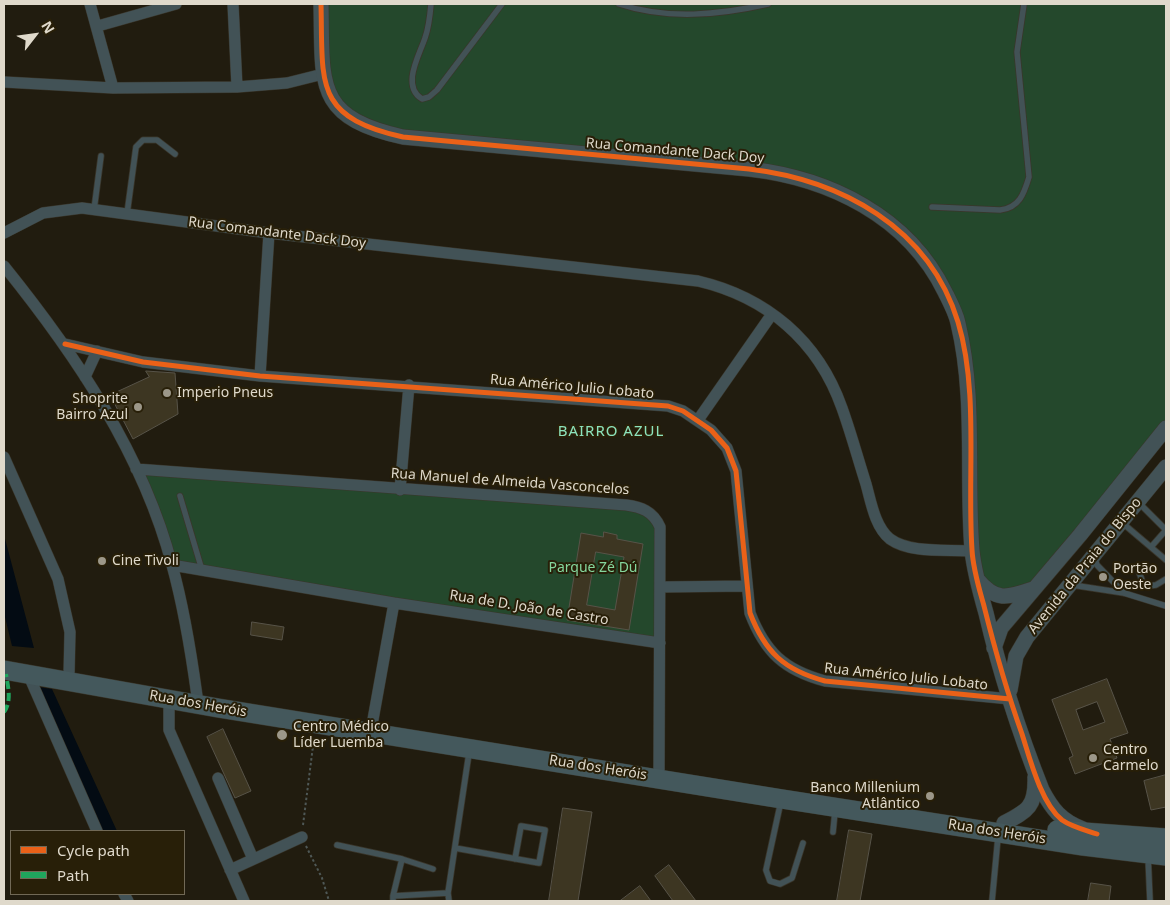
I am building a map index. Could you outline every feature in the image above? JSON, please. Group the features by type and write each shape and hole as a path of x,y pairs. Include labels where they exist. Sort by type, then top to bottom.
{"main road":[{"name":"Rua dos Heróis","path":"4,663 29,672 169,699 782,799 1001,827 1166,838"},
{"name":"Rua dos Heróis","path":"4,672 69,674 372,725 659,770 1157,855"}],"street":[{"path":"90,4 98,26 114,88"},
{"path":"98,26 176,4"},
{"path":"232,4 237,87"},
{"name":"Rua Comandante Dack Doy","path":"321,4 324,74 331,98 344,114 360,124 402,137 774,172 818,183 864,206 885,219 903,234 931,266 958,322 966,370 969,406 972,551 994,649 1010,699 1034,771 1042,790 1056,814 1070,824 1097,834"},
{"path":"4,82 114,88 237,87 287,83 324,74"},
{"name":"Rua Comandante Dack Doy","path":"4,233 33,218 54,210 82,208 269,233 698,281 739,293 756,301 802,340 823,369 842,407 872,507 883,531 899,544 914,547 972,551"},
{"path":"260,376 269,233"},
{"path":"4,266 64,344 85,377 136,469 172,565 191,652 196,696"},
{"path":"698,420 772,314"},
{"name":"Rua Américo Julio Lobato","path":"64,344 143,362 260,376 409,385 668,406 683,411 712,430 727,448 736,471 750,613 758,632 785,665 803,675 824,681 1010,699"},
{"path":"85,377 97,351"},
{"path":"400,490 409,385"},
{"name":"Avenida da Praia do Bispo","path":"994,649 996,637 1001,628 1166,428"},
{"path":"4,456 58,579 70,632 69,674"},
{"name":"Avenida da Praia do Bispo","path":"1010,699 1011,677 1016,656 1040,619 1166,467"},
{"name":"Rua Manuel de Almeida Vasconcelos","path":"136,469 400,490 639,506 652,514 660,526 659,770"},
{"name":"Rua de D. João de Castro","path":"172,565 394,603 660,643"},
{"path":"977,579 989,592 999,597 1014,596 1035,589"},
{"path":"661,587 747,586"},
{"path":"372,725 394,603"},
{"path":"1022,603 1026,616 1032,619 1040,619"},
{"path":"29,672 97,830"},
{"path":"169,699 169,730 244,901"},
{"name":"Rua Comandante Dack Doy","path":"1001,827 1029,807 1035,793 1034,771"},
{"path":"218,778 253,859"},
{"path":"230,870 302,837"}],"lane":[{"path":"431,4 429,24 413,73 412,85 416,95 422,98 429,97 438,90 502,4"},
{"path":"619,4 665,14 700,15 768,4"},
{"path":"932,207 1009,209 1023,196 1029,177 1017,52 1024,4"},
{"path":"127,214 136,148 143,140 158,140 175,154"},
{"path":"94,210 101,156"},
{"path":"180,496 202,570"},
{"path":"1138,502 1166,530 1151,547"},
{"path":"1118,526 1126,526 1166,560"},
{"path":"1093,556 1098,565 1124,594"},
{"path":"1139,572 1140,578 1148,586 1156,585 1166,579"},
{"path":"1070,584 1124,594 1166,606"},
{"path":"449,901 448,893 470,748"},
{"path":"782,799 766,870 770,881 780,884 792,878 803,843"},
{"path":"833,832 836,806"},
{"path":"455,848 539,863 545,830 520,826 515,858"},
{"path":"992,901 1001,827"},
{"path":"337,846 402,859 433,869"},
{"path":"1150,901 1157,855"},
{"path":"402,859 393,898 448,893"}],"path":[{"path":"317,723 311,752 302,837 322,878 329,901"}],"green space":[{"path":"321,4 1166,4 1166,428 1035,589 1009,597 977,579 958,325 919,251 818,183 376,130 331,98"},
{"name":"Parque Zé Dú","path":"136,469 626,505 657,520 660,643 172,565"}],"shaded area":[{"path":"4,535 34,648 12,646 4,613"},
{"path":"38,687 52,689 117,830 103,830"}],"building":[{"name":"Shoprite Bairro Azul","path":"146,371 175,373 178,414 133,439 110,395 149,377"},
{"path":"604,532 617,535 617,539 643,544 629,630 567,620 581,533 603,537","holes":["596,552 624,557 615,610 587,605"]},
{"path":"252,622 284,627 282,640 251,635"},
{"path":"1107,679 1128,733 1110,739 1117,758 1075,774 1069,758 1073,756 1052,700","holes":["1097,702 1105,722 1083,730 1076,710"]},
{"path":"223,729 251,791 235,798 207,737"},
{"path":"1166,775 1166,807 1151,810 1144,781"},
{"path":"563,808 592,812 578,901 549,901"},
{"path":"849,830 872,834 860,901 837,901"},
{"path":"669,865 696,901 673,901 655,876"},
{"path":"1091,883 1111,886 1109,901 1088,901"},
{"path":"640,886 651,901 620,901"}],"marked path":[{"path":"4,712 9,699 6,674"}],"cycle path":[{"path":"321,4 322,55 324,76 329,93 338,107 352,119 374,129 403,137 749,169 783,175 816,184 848,197 877,214 903,235 926,260 944,289 958,322 968,376 970,405 973,557 978,585 1011,702 1037,780 1048,803 1062,820 1097,834"},
{"path":"65,344 143,362 260,376 668,406 683,411 711,430 727,448 736,471 750,613 762,639 778,658 798,671 825,681 1010,699"}],"place":[{"name":"Imperio Pneus","path":"167,393"},
{"name":"Shoprite Bairro Azul","path":"138,407"},
{"name":"Cine Tivoli","path":"102,561"},
{"name":"Portão Oeste","path":"1103,577"},
{"name":"Centro Médico Líder Luemba","path":"282,735"},
{"name":"Centro Carmelo","path":"1093,758"},
{"name":"Banco Millenium Atlântico","path":"930,796"}],"district":[{"name":"BAIRRO AZUL","path":"611,432"}]}
